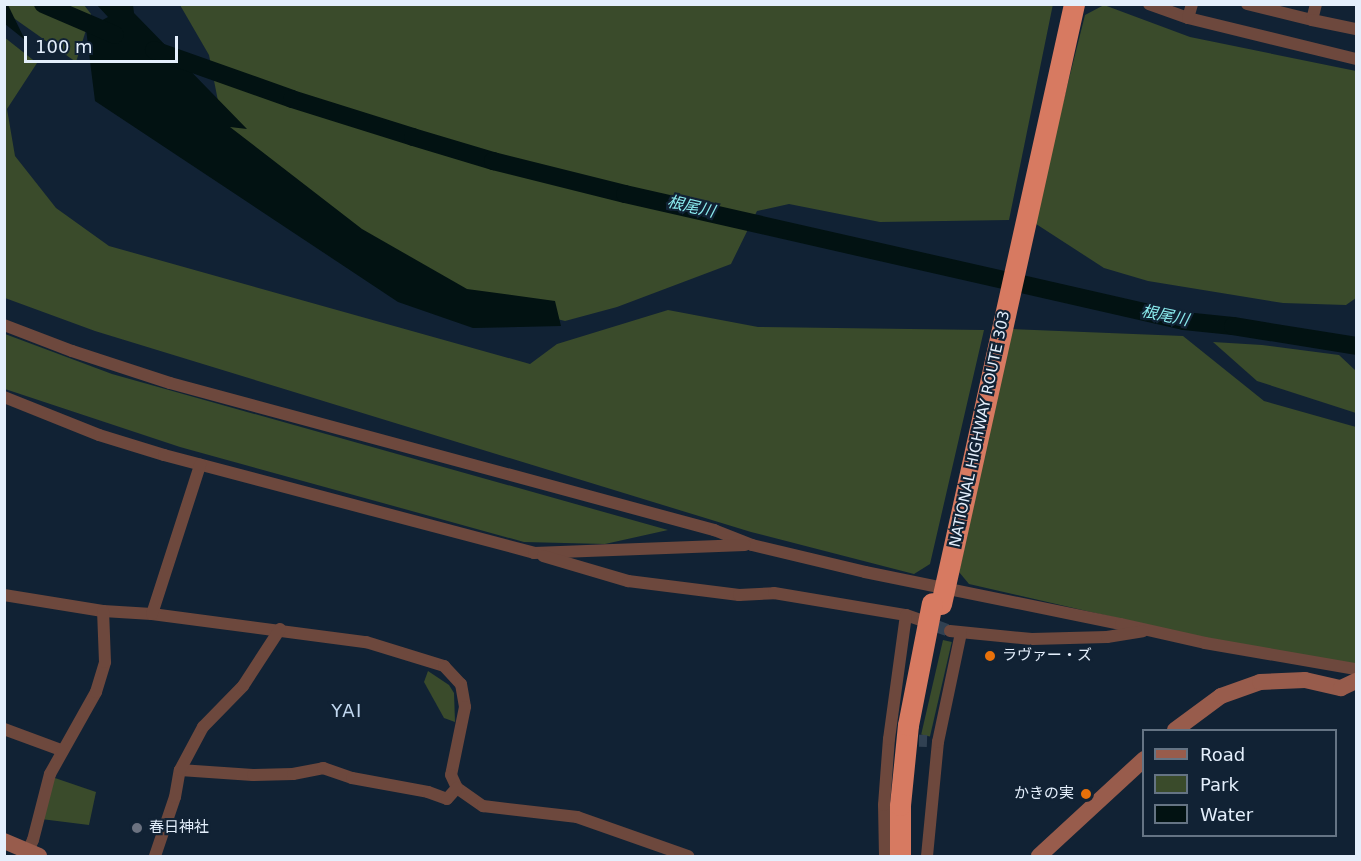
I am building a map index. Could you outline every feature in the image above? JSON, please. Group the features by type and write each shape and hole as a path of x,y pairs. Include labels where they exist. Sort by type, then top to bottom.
{"highway":[{"name":"NATIONAL HIGHWAY ROUTE 303","path":"910,856 910,806 917,727 940,587 1065,4"},
{"name":"NATIONAL HIGHWAY ROUTE 303","path":"900,856 900,806 908,725 1074,4"}],"street":[{"path":"1149,4 1188,18 1356,59"},
{"path":"1188,18 1192,4"},
{"path":"1247,4 1270,7 1312,20 1356,29"},
{"path":"1312,20 1316,4"},
{"path":"4,325 72,351 170,383 714,530 752,545 1205,643 1356,669"},
{"path":"4,397 99,435 200,465 534,553 628,581 739,595 774,593 906,615 936,626"},
{"path":"152,614 200,465"},
{"path":"534,553 752,545"},
{"path":"4,595 103,611 152,614 280,629 366,642 444,666 461,684 465,707 451,775 457,788 483,806 577,817 688,856"},
{"path":"4,841 33,854 33,840 50,774 61,750 96,692 105,662 103,611"},
{"path":"885,856 884,805 906,615"},
{"path":"155,856 175,797 180,770 203,727 243,686 280,629"},
{"path":"927,856 932,742 955,632 1032,639 1107,637 1150,630"},
{"path":"1176,729 1221,696 1260,682 1305,681 1341,688 1356,681"},
{"path":"4,729 61,750"},
{"path":"1039,856 1142,760"},
{"path":"180,770 253,775 293,774 323,768 352,778 428,792 447,799 457,788"}],"green space":[{"path":"1053,4 1009,220 880,222 789,204 757,211 731,264 617,307 565,321 443,291 227,147 209,55 180,5"},
{"path":"5,5 84,5 91,14 76,62 5,12"},
{"path":"1104,5 1190,37 1356,71 1356,298 1346,305 1283,303 1148,281 1104,268 1033,222 1085,15"},
{"path":"4,37 37,63 7,109 15,156 56,208 109,246 530,364 557,344 668,310 758,327 984,330 930,564 914,574 751,532 95,331 5,298"},
{"path":"1012,329 1183,336 1264,401 1356,427 1356,666 1221,642 969,584 959,572"},
{"path":"5,334 112,374 668,530 605,544 524,542 180,447 5,389"},
{"path":"1213,342 1262,345 1339,355 1356,371 1356,413 1257,381"},
{"path":"943,640 952,642 930,737 921,735"},
{"path":"428,671 449,685 454,693 455,722 444,718 424,682"},
{"path":"52,777 96,792 89,825 41,819"}],"water":[{"path":"4,5 8,5 25,40 5,24"},
{"path":"97,5 133,5 134,13 247,129 230,127 362,229 467,289 555,301 561,326 473,328 398,302 95,101 86,29 108,17"}],"waterway":[{"name":"根尾川","path":"43,4 115,35"},
{"name":"根尾川","path":"154,50 292,99 413,137 493,161 625,194 1184,321 1233,326 1356,346"}],"tunnel":[{"path":"936,626 950,631"},
{"path":"901,740 927,741"}],"place":[{"name":"ラヴァー・ズ","path":"990,656"},
{"name":"かきの実","path":"1086,794"},
{"name":"春日神社","path":"137,828"}],"district":[{"name":"YAI","path":"347,711"}]}
